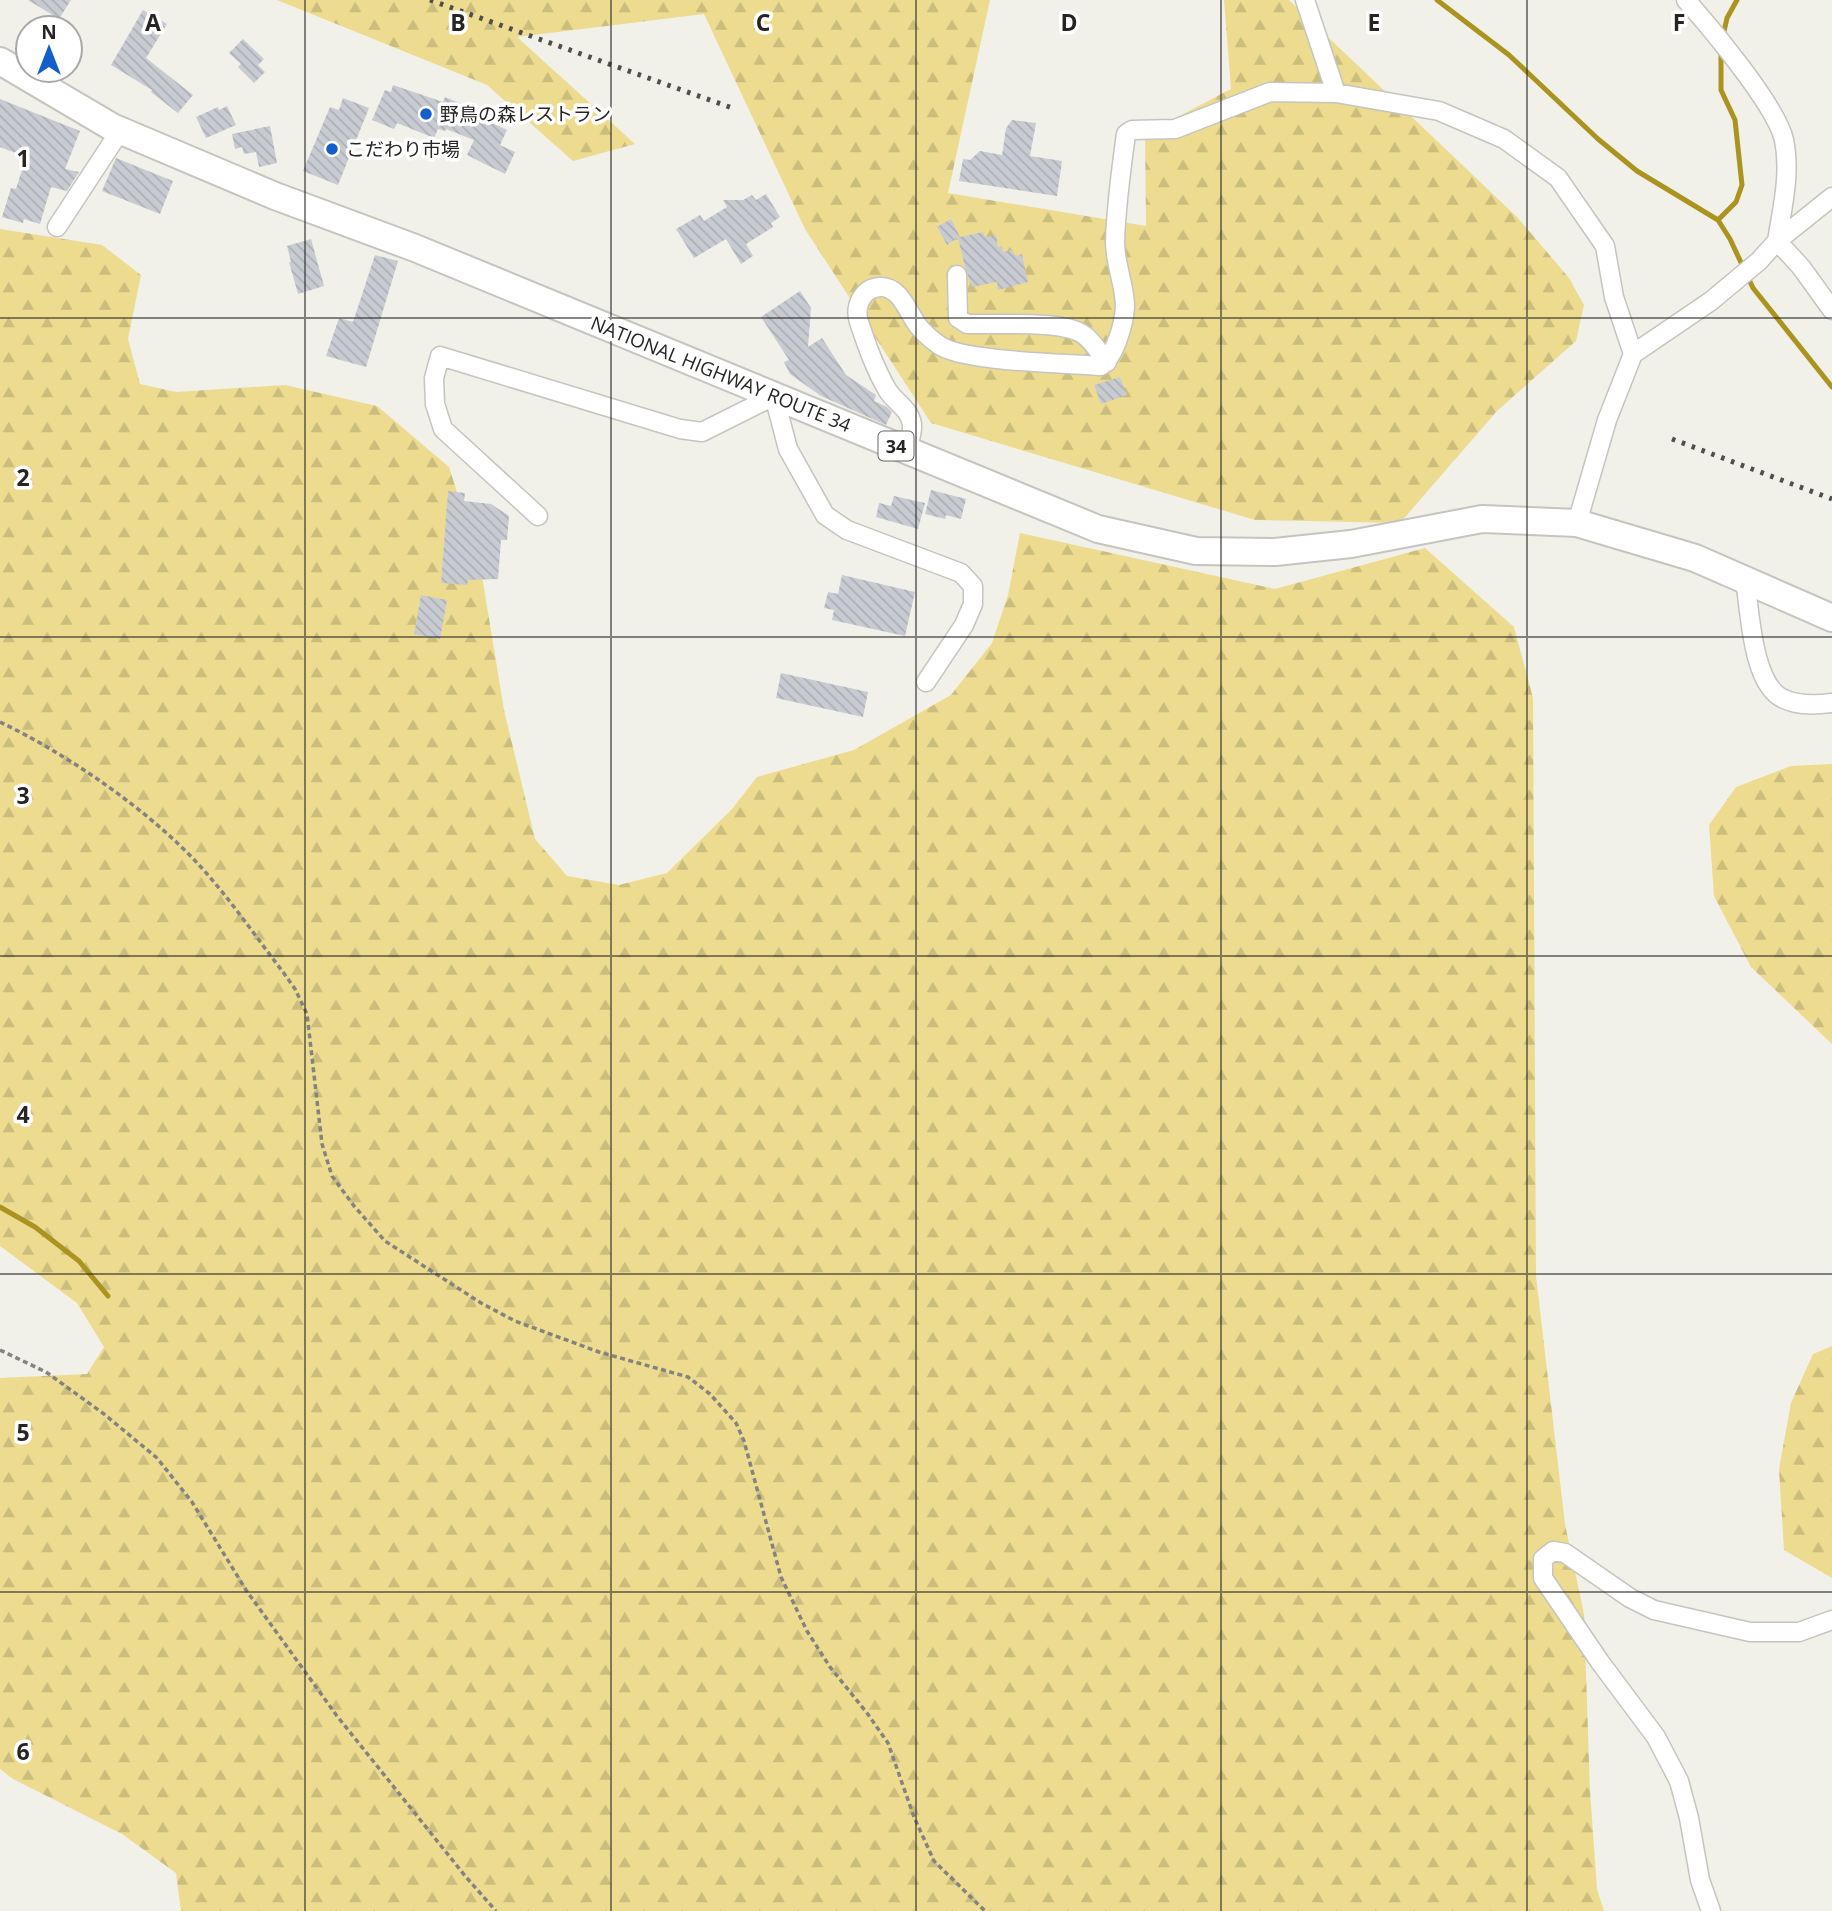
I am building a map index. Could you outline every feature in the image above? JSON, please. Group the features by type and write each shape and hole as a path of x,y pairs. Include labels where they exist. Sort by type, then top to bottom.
{"highway":[{"name":"NATIONAL HIGHWAY ROUTE 34","path":"0,61 120,131 275,196 415,248 1098,529 1196,551 1275,552 1351,544 1482,519 1577,523 1695,558 1832,618"}],"street":[{"path":"1305,0 1336,93"},
{"path":"1686,0 1764,100 1784,139 1787,184 1777,242"},
{"path":"907,450 912,426 907,410 889,393 872,359 857,316 858,302 866,293 879,287 890,289 900,297 919,328 940,346 970,356 1101,366 1115,349 1125,307 1115,247 1117,198 1126,134 1132,130 1175,130 1270,92 1336,93 1439,111 1504,139 1558,178 1605,246 1614,297 1633,354"},
{"path":"57,227 120,131"},
{"path":"1577,523 1606,420 1633,354 1711,301 1832,197"},
{"path":"1777,242 1801,267 1832,310"},
{"path":"957,275 958,318 967,324 1055,326 1074,330 1085,335 1107,362"},
{"path":"538,516 443,429 434,391 434,378 440,356 680,429 702,432 774,396 788,449 825,515 847,530 961,573 973,586 973,604 964,625 926,682"},
{"path":"1745,580 1758,663 1767,685 1782,699 1810,705 1832,704"},
{"path":"1712,1911 1700,1881 1689,1818 1679,1781 1656,1737 1600,1662 1543,1578 1543,1559 1553,1551 1565,1553 1630,1598 1654,1610 1750,1632 1799,1632 1832,1620"}],"path":[{"path":"0,722 29,736 108,788 170,837 201,867 283,972 307,1014 322,1144 332,1176 385,1241 514,1321 599,1352 688,1377 710,1394 736,1423 744,1441 781,1577 807,1631 830,1667 888,1743 914,1817 934,1861 985,1911"},
{"path":"0,1350 46,1372 104,1414 157,1458 192,1502 246,1590 337,1716 496,1911"}],"green space":[{"path":"277,0 990,0 948,193 1146,226 1145,134 1231,89 1224,0 1289,0 1518,218 1569,278 1584,305 1576,341 1497,411 1400,523 1255,520 931,423 805,229 704,14 517,37 635,144 573,161 487,85"},
{"path":"0,229 102,245 141,275 128,339 140,384 176,392 285,385 377,406 449,467 480,564 504,710 535,839 567,876 619,885 667,873 732,809 757,777 854,750 951,695 992,643 1008,595 1020,533 1275,589 1425,548 1514,627 1533,698 1536,1276 1565,1524 1584,1614 1590,1791 1597,1889 1604,1911 181,1911 176,1873 122,1834 13,1779 0,1769 0,1378 87,1374 104,1347 77,1303 0,1246"},
{"path":"1832,764 1832,1044 1751,967 1714,896 1709,825 1736,787 1791,766"},
{"path":"1832,1346 1832,1578 1784,1550 1779,1469 1791,1403 1813,1354"}],"building":[{"path":"28,0 71,0 62,14 51,14"},
{"path":"143,10 167,24 146,58 193,95 178,113 151,92 152,90 111,65"},
{"path":"243,39 264,59 258,65 265,72 254,83 238,67 241,64 229,53"},
{"path":"393,85 443,102 445,97 471,108 469,112 507,130 500,145 515,152 505,174 467,155 474,140 446,129 438,129 434,138 397,123 394,129 372,120 385,90 391,92"},
{"path":"343,98 369,108 338,185 303,171 330,107 339,110"},
{"path":"0,99 80,131 65,169 79,172 67,191 51,187 40,224 2,217 11,188 16,189 26,157 0,147"},
{"path":"227,106 236,125 206,138 196,117"},
{"path":"1012,120 1036,123 1030,156 1062,161 1057,196 959,181 963,159 970,160 980,151 1002,155 1006,128"},
{"path":"270,126 277,163 259,167 256,152 244,154 242,147 235,149 232,134"},
{"path":"116,158 173,181 160,214 102,191"},
{"path":"766,194 780,217 771,223 773,227 746,244 753,256 741,264 726,239 694,258 676,229 700,215 704,221 727,207 723,200 743,200 752,195 756,200"},
{"path":"951,219 960,237 983,232 985,237 996,235 998,247 1002,246 1003,252 1013,250 1014,256 1022,254 1028,282 998,290 997,282 972,287 958,238 947,245 937,227"},
{"path":"311,239 324,286 298,294 287,246"},
{"path":"375,255 398,261 366,367 326,356 339,318 353,322"},
{"path":"800,291 811,308 808,347 822,338 846,375 876,395 874,401 892,412 886,425 821,396 790,374 784,362 789,360 761,317"},
{"path":"1120,377 1127,395 1101,404 1094,385"},
{"path":"931,490 966,499 961,519 946,515 945,519 925,514"},
{"path":"448,491 465,493 464,501 491,504 509,516 507,540 501,540 498,579 468,580 467,585 441,583"},
{"path":"894,496 925,503 918,529 876,517 879,503 891,506"},
{"path":"842,575 915,592 905,636 832,620 834,610 824,608 828,592 838,594"},
{"path":"421,595 447,600 440,639 414,634"},
{"path":"781,673 868,692 863,717 776,698"}],"waterway":[{"path":"1437,0 1509,55 1598,139 1637,171 1718,220 1753,288 1832,387"},
{"path":"1723,36 1727,18 1737,0"},
{"path":"1718,220 1736,202 1742,185 1735,120 1721,90 1721,49"},
{"path":"0,1207 35,1227 79,1261 108,1296"}],"railway":[{"path":"430,0 735,109"},
{"path":"1672,439 1832,499"}],"place":[{"name":"野鳥の森レストラン","path":"426,114"},
{"name":"こだわり市場","path":"332,149"}]}
